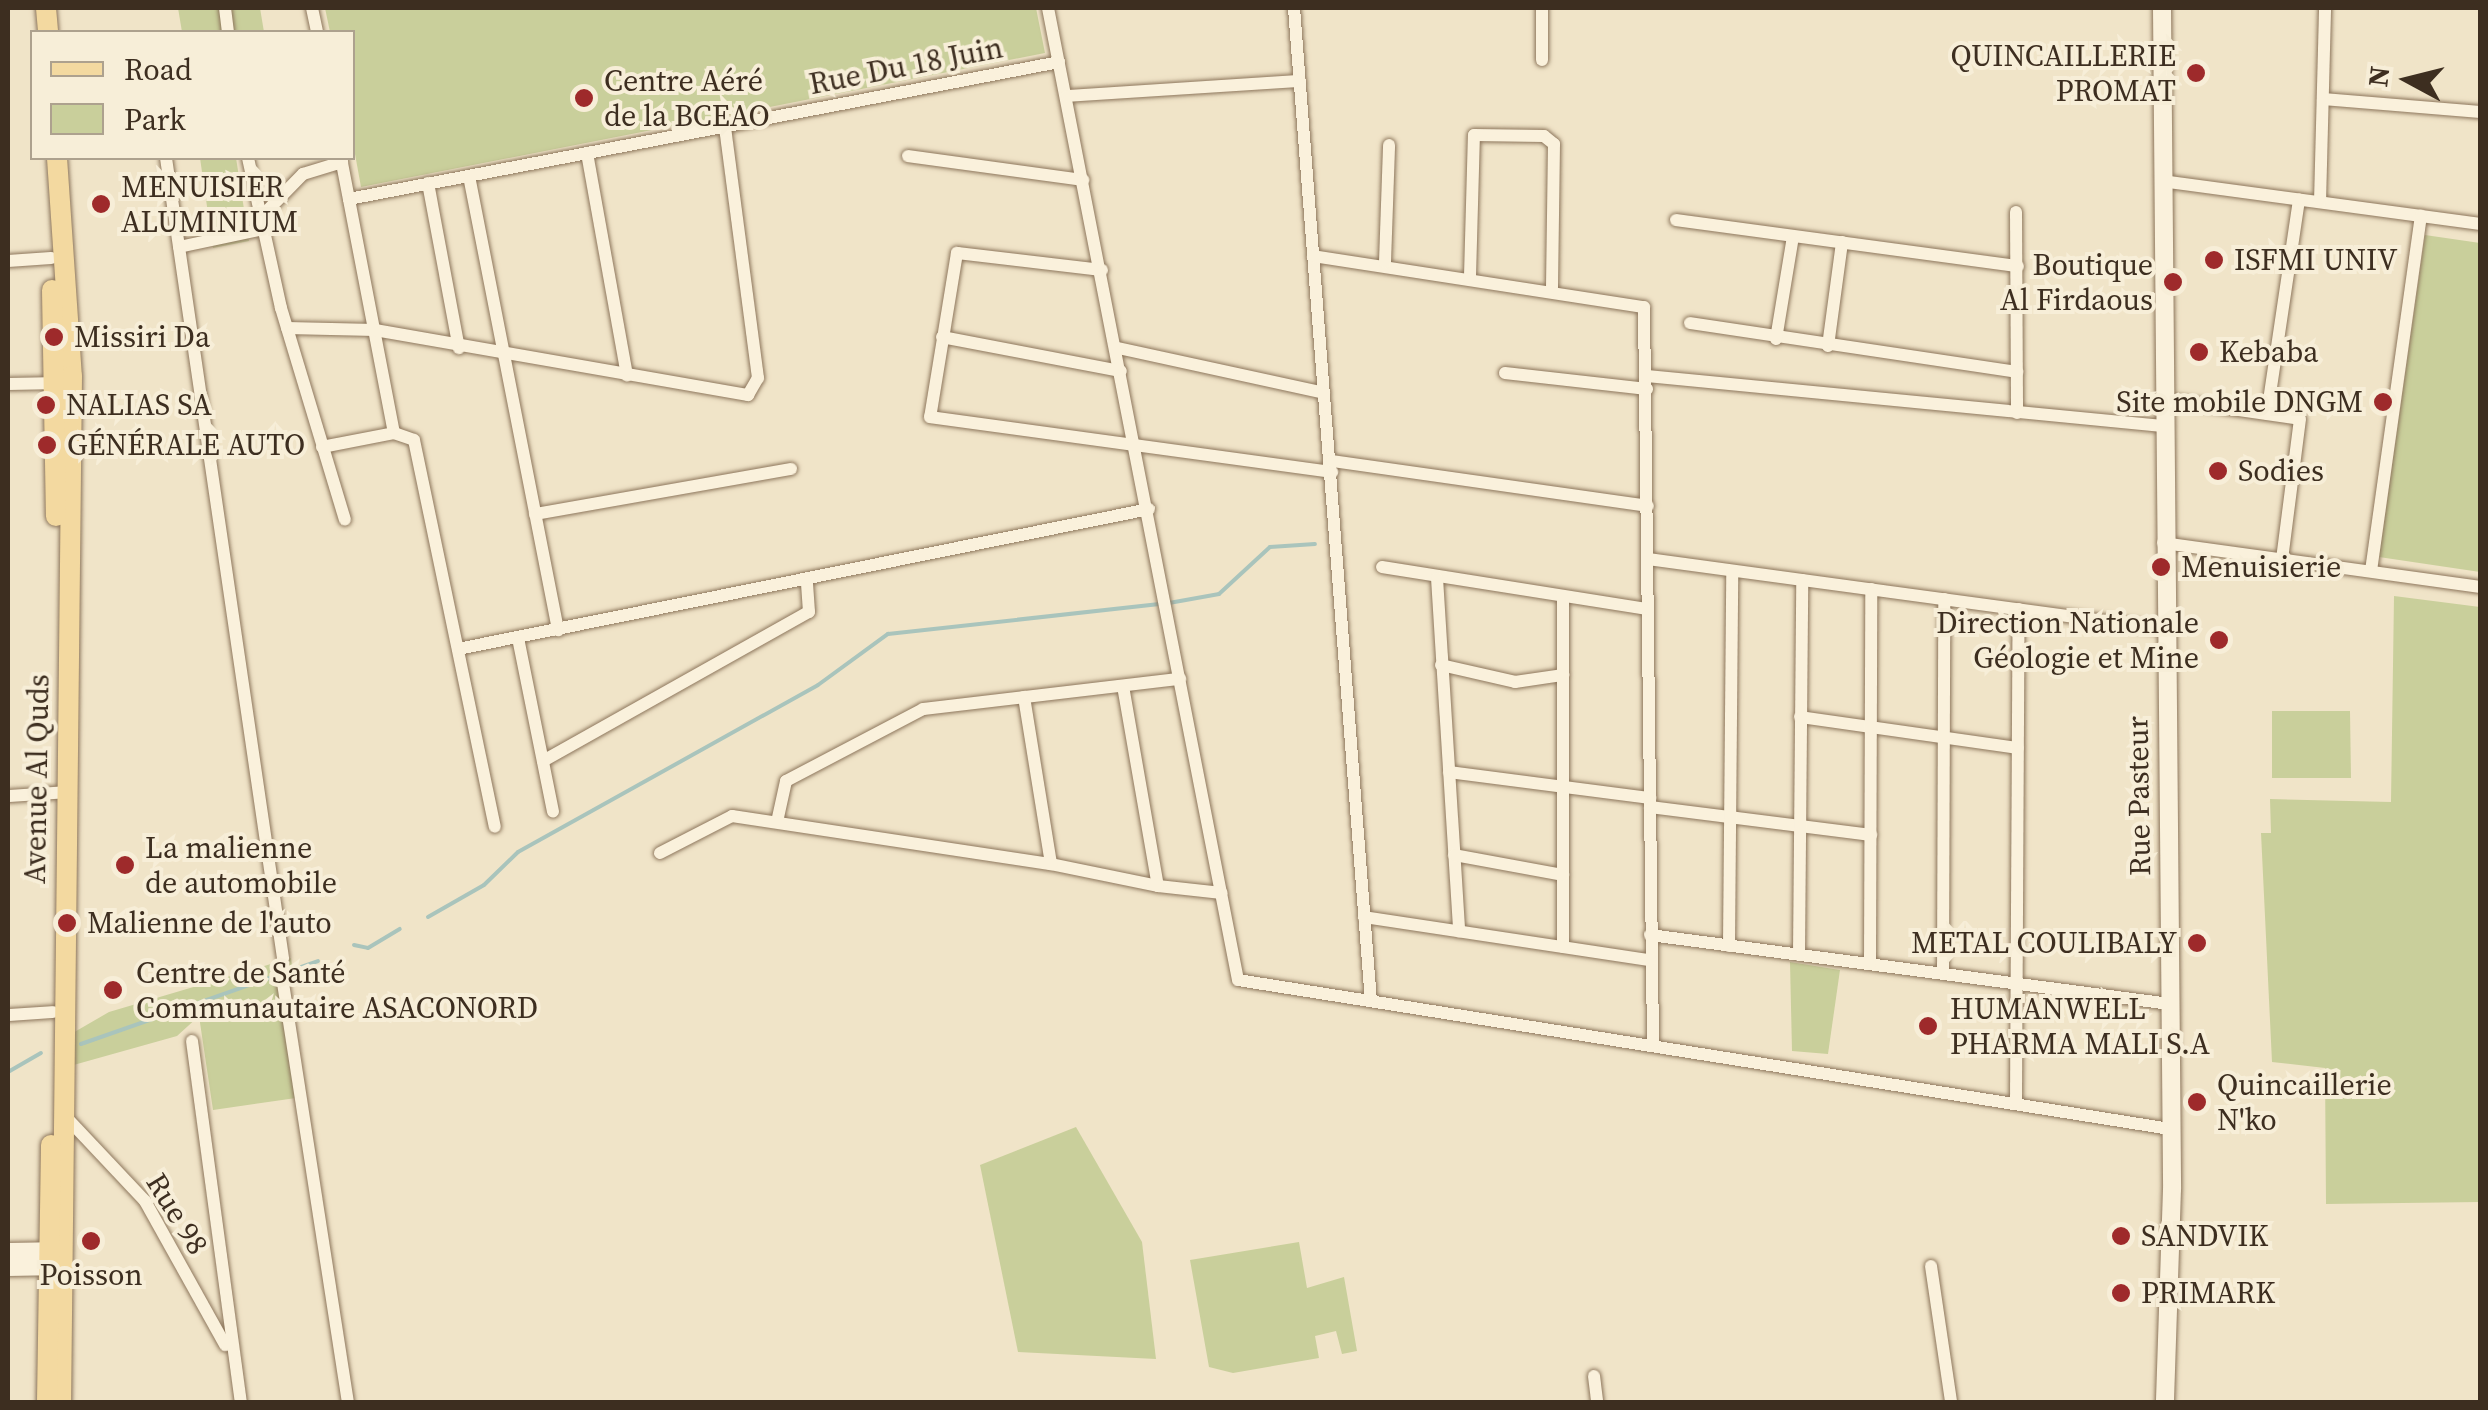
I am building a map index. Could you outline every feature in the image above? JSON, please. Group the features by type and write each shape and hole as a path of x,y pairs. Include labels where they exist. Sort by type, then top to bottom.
{"main road":[{"name":"Rue Pasteur","path":"2162,8 2163,628 2170,1004 2165,1402"},
{"name":"Avenue Al Quds","path":"44,160 64,383"},
{"name":"Avenue Al Quds","path":"56,160 64,383 56,1259 62,1402"},
{"name":"Avenue Al Quds","path":"59,1034 54,1012 60,793"},
{"name":"Avenue Al Quds","path":"47,1402 64,1116 59,1063"},
{"path":"8,1252 56,1259"},
{"path":"8,1267 56,1259"}],"street":[{"path":"1048,8 1118,348 1238,980 2170,1129"},
{"path":"1294,8 1371,1001"},
{"path":"1542,8 1542,60"},
{"path":"2316,8 2325,8 2320,202"},
{"name":"Rue Du 18 Juin","path":"349,198 1059,62"},
{"path":"1066,96 1300,80"},
{"path":"2323,99 2480,112"},
{"path":"287,328 374,330 504,356 748,395 756,390 725,126"},
{"path":"1470,276 1474,136 1544,136 1554,144 1552,291"},
{"path":"1386,262 1389,145"},
{"path":"587,152 627,376"},
{"path":"908,156 1083,180"},
{"path":"166,160 283,958"},
{"path":"248,160 287,328 344,520"},
{"path":"179,246 263,223 303,174 341,160 394,433"},
{"path":"469,176 558,630"},
{"path":"2162,180 2480,224"},
{"path":"428,184 459,348"},
{"path":"2267,414 2300,200"},
{"path":"2016,212 2017,413"},
{"path":"2371,572 2420,216"},
{"path":"1676,220 2018,266"},
{"path":"1776,339 1792,236"},
{"path":"1828,346 1842,242"},
{"path":"1102,270 957,253 926,408 938,423 1137,450 1332,467 1648,506"},
{"path":"1313,256 1386,262 1644,307 1652,1045"},
{"path":"8,261 51,258"},
{"path":"1690,323 1776,339 2017,372"},
{"path":"942,337 1121,372"},
{"path":"1118,348 1324,393"},
{"path":"1505,373 2163,426"},
{"path":"8,384 64,383"},
{"path":"2163,399 2300,419 2282,559"},
{"path":"322,447 394,433 414,440 496,828"},
{"path":"535,514 791,469"},
{"path":"458,650 807,582 1149,509"},
{"path":"2163,543 2480,587"},
{"path":"1648,559 2163,628"},
{"path":"1382,567 1563,599 1648,608"},
{"path":"1729,946 1732,570"},
{"path":"1437,578 1459,931"},
{"path":"1799,955 1802,580"},
{"path":"542,761 810,612 807,582"},
{"path":"1870,964 1871,589"},
{"path":"1563,599 1563,947"},
{"path":"1943,974 1944,599"},
{"path":"2016,1102 2020,609"},
{"path":"518,638 553,812"},
{"path":"1442,665 1515,682 1563,675"},
{"path":"777,822 786,781 923,709 1180,678"},
{"path":"1122,686 1158,886"},
{"path":"1024,697 1051,864"},
{"path":"1800,717 2018,748"},
{"path":"1449,772 1870,835"},
{"path":"8,796 60,793"},
{"path":"660,853 720,818 777,822 1051,864 1158,886 1222,893"},
{"path":"1454,855 1563,875"},
{"path":"1364,917 1650,960"},
{"path":"1650,935 2170,1004"},
{"path":"284,983 348,1402"},
{"path":"8,1015 54,1012"},
{"path":"192,1040 229,1352 241,1402"},
{"name":"Rue 98","path":"64,1116 144,1201 229,1352"},
{"path":"1931,1266 1951,1402"},
{"path":"1594,1376 1597,1402"}],"green space":[{"path":"178,8 260,8 264,30 182,30"},
{"name":"Centre Aéré de la BCEAO","path":"325,8 1036,8 1045,53 361,187 355,154 355,30 330,30"},
{"path":"200,160 236,160 249,241 213,248"},
{"path":"2425,235 2480,243 2480,572 2379,557"},
{"path":"2394,596 2480,607 2480,1202 2326,1204 2325,1068 2272,1062 2261,833 2271,833 2270,799 2391,802"},
{"path":"2272,711 2350,711 2351,778 2272,778"},
{"path":"291,958 294,980 280,985 296,1098 213,1110 199,1016 177,1036 70,1066 71,1034 109,1012"},
{"path":"1790,962 1840,970 1828,1054 1792,1051"},
{"path":"1076,1127 1142,1242 1156,1359 1018,1352 980,1165"},
{"path":"1299,1242 1307,1288 1344,1277 1357,1351 1342,1354 1336,1331 1315,1336 1319,1358 1233,1373 1209,1367 1190,1260"}],"waterway":[{"path":"1169,603 1219,594 1270,547 1315,544"},
{"path":"428,917 484,885 518,852 818,685 888,634 1159,604"},
{"path":"354,945 368,948 400,929"},
{"path":"81,1044 318,961"},
{"path":"8,1072 41,1053"}],"place":[{"name":"QUINCAILLERIE PROMAT","path":"2196,73"},
{"name":"Centre Aéré de la BCEAO","path":"584,98"},
{"name":"MENUISIER ALUMINIUM","path":"101,204"},
{"name":"ISFMI UNIV","path":"2214,260"},
{"name":"Boutique Al Firdaous","path":"2173,282"},
{"name":"Missiri Da","path":"54,337"},
{"name":"Kebaba","path":"2199,352"},
{"name":"Site mobile DNGM","path":"2383,402"},
{"name":"NALIAS SA","path":"46,405"},
{"name":"GÉNÉRALE AUTO","path":"47,445"},
{"name":"Sodies","path":"2218,471"},
{"name":"Menuisierie","path":"2161,567"},
{"name":"Direction Nationale Géologie et Mine","path":"2219,640"},
{"name":"La malienne de automobile","path":"125,865"},
{"name":"Malienne de l'auto","path":"67,923"},
{"name":"METAL COULIBALY","path":"2197,943"},
{"name":"Centre de Santé Communautaire ASACONORD","path":"113,990"},
{"name":"HUMANWELL PHARMA MALI S.A","path":"1928,1026"},
{"name":"Quincaillerie N'ko","path":"2197,1102"},
{"name":"SANDVIK","path":"2121,1236"},
{"name":"Poisson","path":"91,1241"},
{"name":"PRIMARK","path":"2121,1293"}]}
